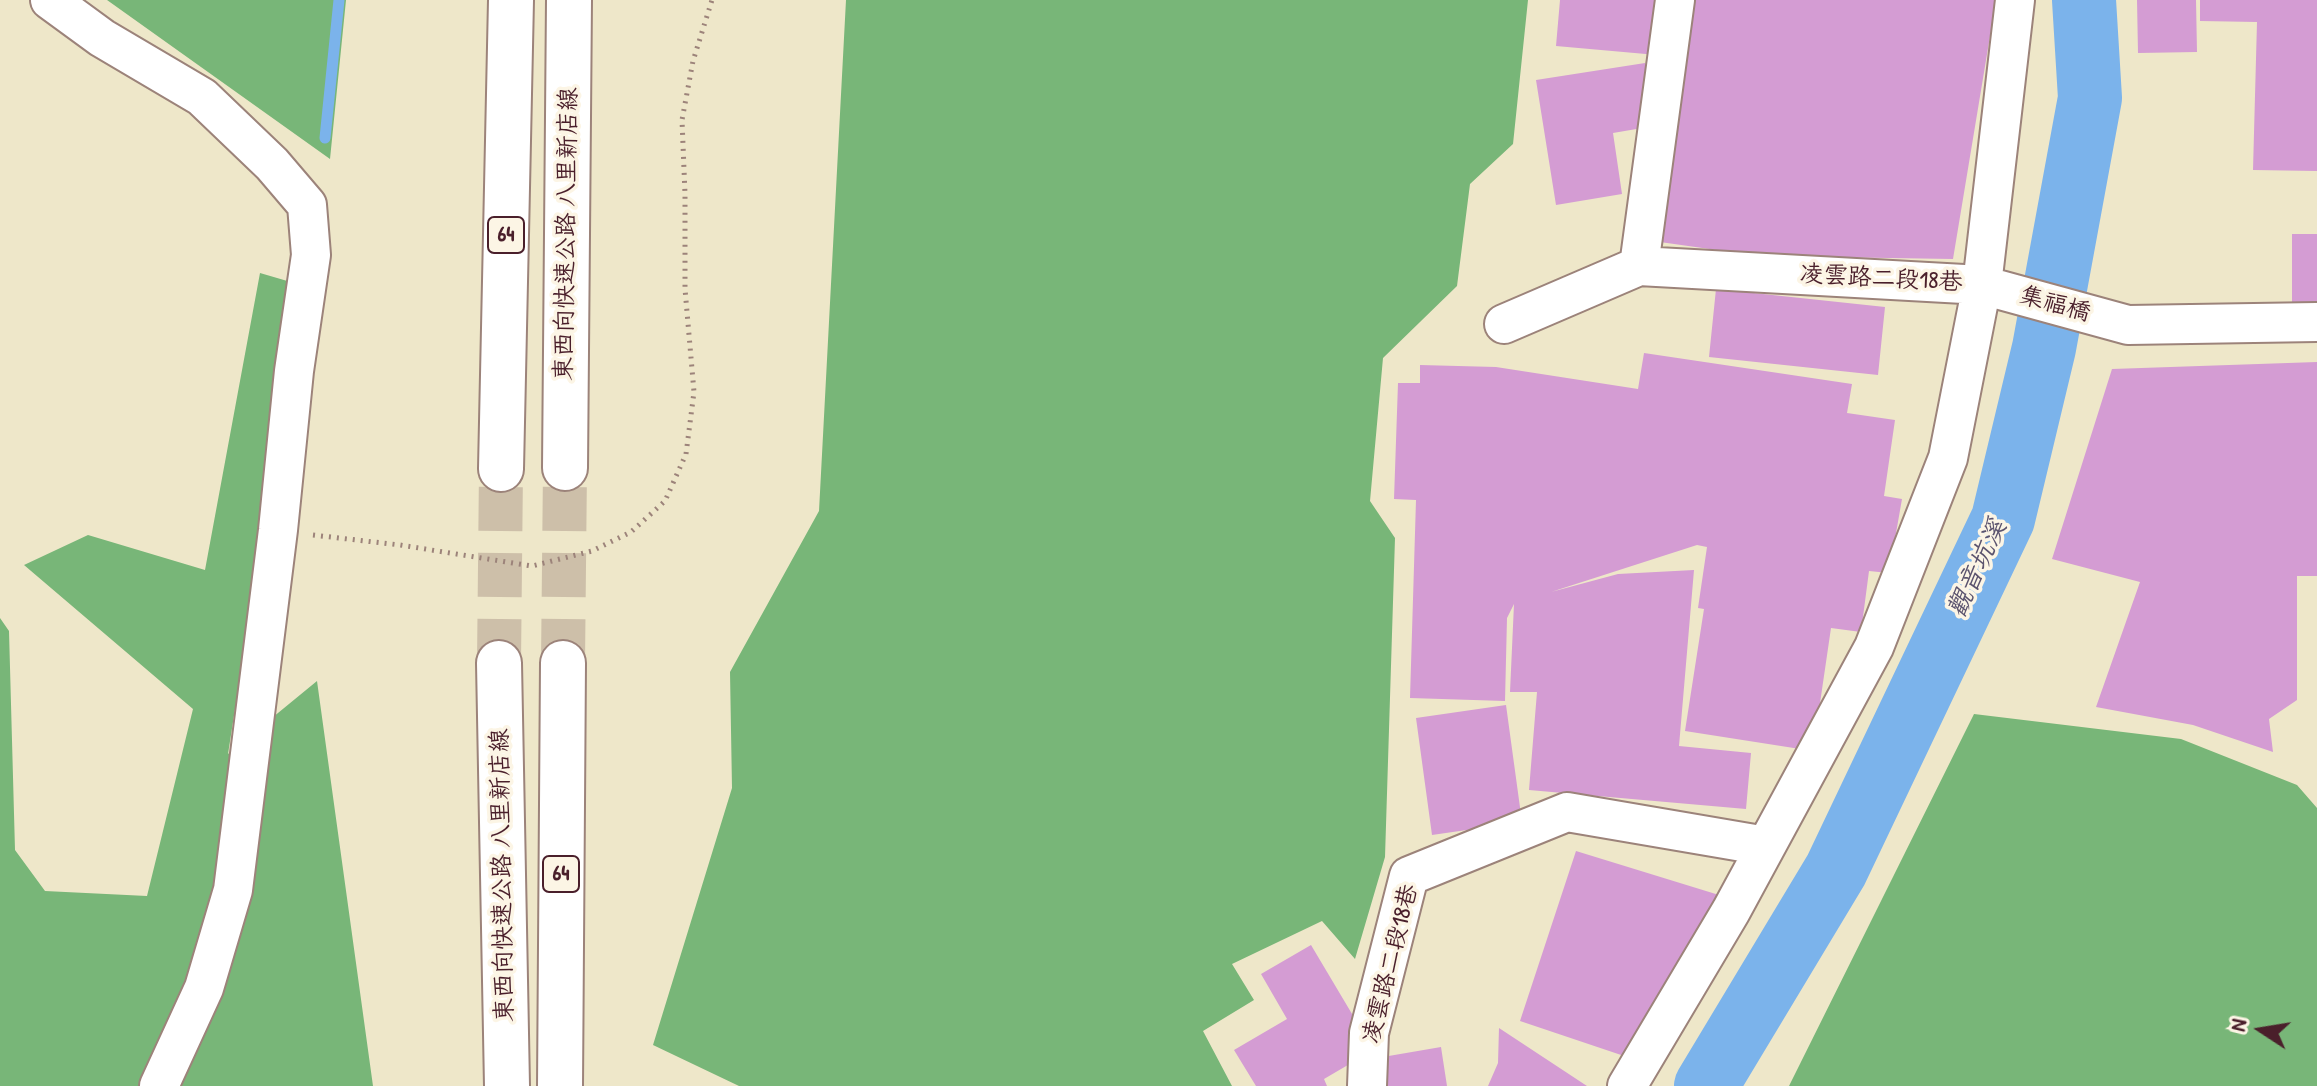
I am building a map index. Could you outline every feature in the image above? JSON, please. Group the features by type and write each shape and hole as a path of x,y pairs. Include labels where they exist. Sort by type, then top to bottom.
{"highway":[{"name":"64","path":"501,469 511,0"},
{"name":"東西向快速公路 八里新店線","path":"565,468 569,0"},
{"name":"東西向快速公路 八里新店線","path":"499,663 507,1086"},
{"name":"64","path":"560,1086 563,663"}],"street":[{"path":"50,0 102,38 202,97 272,164 307,205 311,255 294,371 278,530 233,890 204,988 164,1077"},
{"path":"1639,266 1675,0"},
{"name":"凌雲路二段18巷","path":"1504,324 1639,266 1982,285 2015,0"},
{"path":"1627,1086 1731,911 1874,647 1948,458 1982,285"},
{"name":"集福橋","path":"1982,285 2128,325 2317,322"},
{"name":"凌雲路二段18巷","path":"1367,1086 1369,1033 1409,876 1567,812 1766,846"}],"green space":[{"path":"107,0 346,0 330,159"},
{"path":"846,0 1528,0 1513,144 1470,184 1457,286 1383,358 1370,501 1395,538 1385,857 1355,959 1322,921 1232,964 1254,1000 1203,1031 1232,1086 739,1086 653,1045 732,788 730,672 819,511"},
{"path":"260,273 301,285 228,754 317,681 373,1086 0,1086 0,618 9,631 15,850 45,891 147,896 193,709 24,565 88,535 205,570"},
{"path":"1974,714 2181,739 2297,785 2317,808 2317,1086 1789,1086"}],"building":[{"path":"1560,0 1662,0 1657,55 1556,46"},
{"path":"1694,0 1996,0 1953,259 1759,256 1660,242"},
{"path":"2137,0 2196,0 2197,52 2138,53"},
{"path":"2200,0 2317,0 2317,171 2253,170 2257,22 2200,21"},
{"path":"1645,63 1654,126 1613,133 1622,194 1556,205 1536,80"},
{"path":"2292,234 2317,234 2317,317 2292,317"},
{"path":"1716,289 1885,307 1878,375 1709,357"},
{"path":"1644,353 1852,384 1847,413 1895,420 1884,496 1902,499 1889,573 1869,571 1861,632 1831,628 1813,751 1685,731 1704,609 1698,608 1707,547 1697,545 1551,592 1618,574 1694,570 1679,746 1751,753 1746,809 1529,790 1537,692 1510,692 1514,604 1507,618 1505,701 1410,698 1416,500 1394,499 1398,383 1420,383 1420,365 1496,367 1638,389"},
{"path":"2317,362 2317,576 2297,576 2297,700 2269,719 2273,752 2193,725 2096,707 2140,582 2052,559 2112,369"},
{"path":"1506,705 1522,822 1432,835 1416,718"},
{"path":"1576,851 1719,895 1636,1060 1520,1021"},
{"path":"1311,945 1358,1024 1353,1062 1324,1079 1327,1086 1256,1086 1234,1050 1287,1019 1261,974"},
{"path":"1499,1028 1587,1086 1488,1086 1498,1063"},
{"path":"1441,1047 1447,1086 1381,1086 1377,1058"}],"waterway":[{"path":"325,138 339,0"},
{"name":"觀音坑溪","path":"1706,1086 1836,870 2003,519 2044,348 2090,98 2084,0"}],"tunnel":[{"path":"563,663 565,468"},
{"path":"499,663 501,469"}]}
